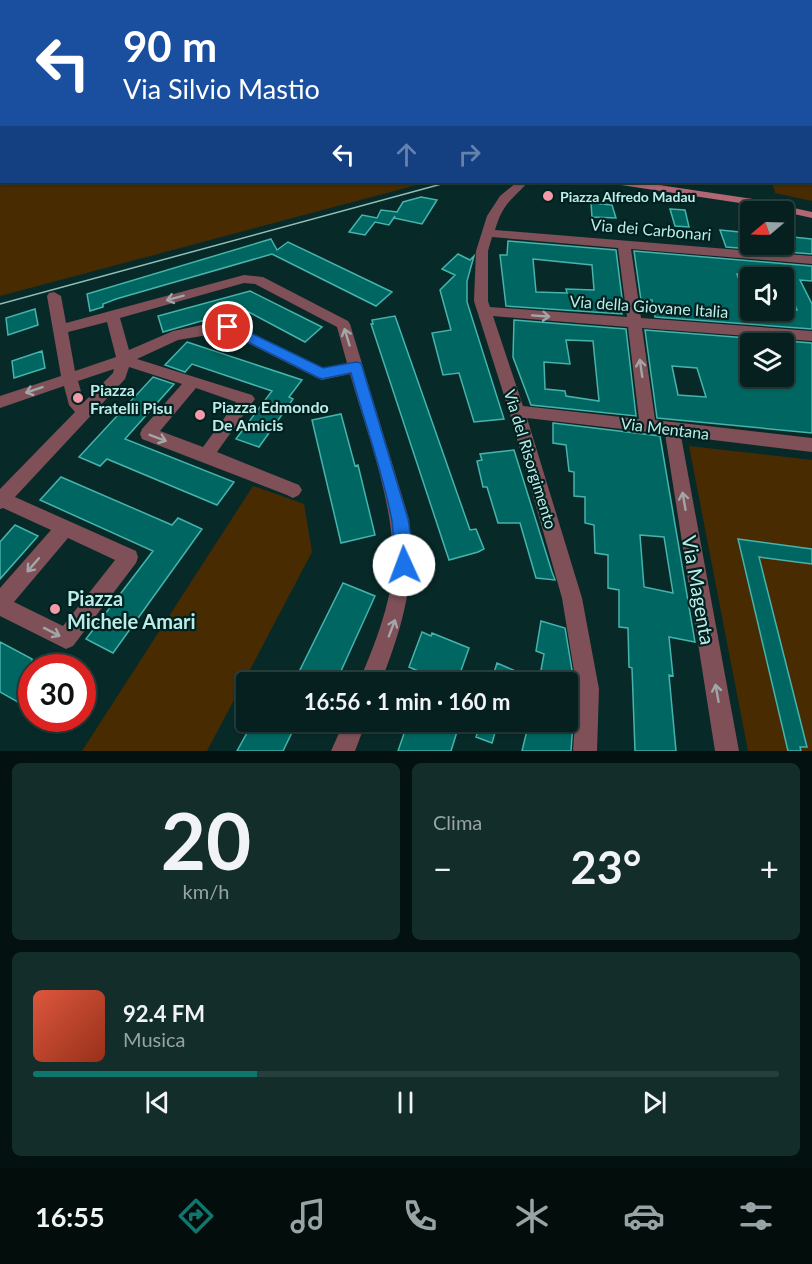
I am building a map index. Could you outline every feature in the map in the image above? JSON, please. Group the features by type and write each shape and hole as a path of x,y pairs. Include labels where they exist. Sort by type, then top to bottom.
{"main road":[{"path":"628,183 753,202 812,214"},
{"path":"673,183 773,198 812,207"}],"street":[{"name":"Via del Risorgimento","path":"522,183 504,198 493,216 482,251 481,301 517,411 572,598 588,689 585,751"},
{"name":"Via dei Carbonari","path":"488,233 812,260"},
{"path":"624,243 648,426"},
{"path":"59,330 244,279 258,280 343,324 400,519 404,550 396,619 374,672"},
{"path":"54,296 69,378 77,405 86,411"},
{"name":"Via della Giovane Italia","path":"483,312 812,336"},
{"path":"65,528 0,604 66,639 129,557 65,528 1,500 120,375 124,360 112,315"},
{"path":"0,402 124,360 141,347 212,327 228,327 322,374 356,367"},
{"path":"124,360 247,399 206,455"},
{"path":"193,381 148,434 293,490"},
{"name":"Via Mentana","path":"517,411 812,445"},
{"name":"Via Magenta","path":"672,429 727,751"},
{"path":"343,751 351,732"}],"shaded area":[{"path":"0,183 424,183 0,296"},
{"path":"772,183 812,183 812,201 775,193"},
{"path":"689,446 812,460 812,751 748,751"},
{"path":"253,486 304,504 312,552 249,672 236,672 236,696 207,751 82,751"}],"building":[{"path":"421,197 437,200 422,224 394,218 395,216 389,225 375,222 365,235 349,232 362,215 377,218 381,210 397,212 403,202"},
{"path":"591,203 612,205 616,218 592,217"},
{"path":"670,209 685,210 689,227 675,226"},
{"path":"720,230 740,232 740,248 726,247"},
{"path":"794,237 812,239 812,254 794,253"},
{"path":"271,239 277,250 288,242 392,292 376,306 272,254 116,299 103,304 103,307 90,311 87,294"},
{"path":"508,241 616,250 622,314 506,306 500,255 507,255","holes":["533,259 592,265 594,290 566,289 567,293 536,292"]},
{"path":"634,251 812,266 812,281 800,280 812,304 812,329 655,317 652,300 641,300"},
{"path":"458,254 470,260 474,256 467,281 467,302 504,419 474,422 459,373 443,375 432,333 451,330 440,290 455,275 442,269"},
{"path":"250,291 322,327 305,342 243,309 163,332 158,316"},
{"path":"35,309 38,325 8,335 6,318"},
{"path":"395,316 470,530 476,529 484,549 478,552 449,560 371,324 373,324 372,320"},
{"path":"514,320 626,329 636,416 531,405 513,357","holes":["566,340 593,341 599,401 566,396 565,391 545,389 544,362 570,364"]},
{"path":"645,330 740,337 740,387 794,387 794,342 812,343 812,433 657,418","holes":["672,366 697,368 706,397 678,395"]},
{"path":"187,342 302,380 289,397 293,399 259,447 236,439 272,391 192,364 185,372 165,365"},
{"path":"42,351 45,368 14,378 12,361"},
{"path":"153,377 174,384 125,439 234,482 217,505 107,459 100,466 79,457"},
{"path":"341,414 355,466 358,465 375,535 341,543 312,420"},
{"path":"553,423 660,436 695,642 669,637 673,676 669,675 676,751 635,751 632,668 629,667 628,628 619,627 619,590 608,588 608,555 595,553 594,525 585,523 585,497 574,496 574,472 569,471 566,445 553,443","holes":["640,535 664,537 673,593 644,587"]},
{"path":"514,450 555,580 536,578 520,523 498,523 487,487 483,487 477,461 482,460 480,454"},
{"path":"61,477 172,525 178,518 202,529 113,653 86,639 153,551 40,500"},
{"path":"15,525 38,536 0,579 0,542"},
{"path":"738,539 812,549 812,564 759,557 807,747 800,747 801,751 788,751"},
{"path":"343,583 375,596 341,672 299,672"},
{"path":"541,621 565,628 572,672 541,672 544,654 536,651"},
{"path":"422,632 431,636 432,633 469,648 461,672 418,672 409,667"},
{"path":"0,642 23,654 18,654 18,702 0,692"},
{"path":"497,663 518,672 494,672"},
{"path":"247,732 292,732 283,751 237,751"},
{"path":"405,732 457,732 451,751 398,751"},
{"path":"478,732 495,732 492,743 476,737"},
{"path":"527,732 572,732 571,751 522,751"}],"tram line":[{"path":"0,304 445,183"}],"place":[{"name":"Piazza Alfredo Madau","path":"548,196"},
{"name":"Piazza Fratelli Pisu","path":"78,398"},
{"name":"Piazza Edmondo De Amicis","path":"200,415"},
{"name":"Piazza Michele Amari","path":"55,609"}],"route":[{"path":"228,327 322,374 356,367 400,519 404,565"}]}
